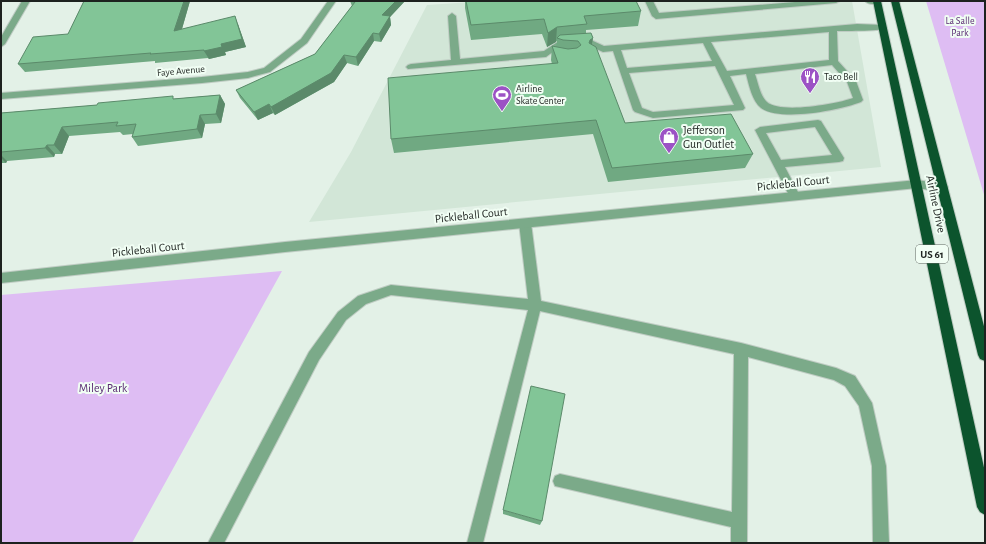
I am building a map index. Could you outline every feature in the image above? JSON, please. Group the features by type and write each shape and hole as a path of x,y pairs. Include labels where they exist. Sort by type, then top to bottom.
{"highway":[{"name":"Airline Drive","path":"877,1 985,507"},
{"name":"Airline Drive","path":"895,1 985,356"}],"street":[{"path":"1,44 26,1"},
{"name":"Faye Avenue","path":"1,96 202,80 248,75 267,70 304,41 332,1"},
{"path":"649,1 656,16 836,1"},
{"path":"869,1 877,1"},
{"path":"452,16 456,63"},
{"path":"546,54 556,46 591,43 601,53 616,47 705,39 833,29 883,28"},
{"path":"750,71 758,96 764,106 774,111 788,112 848,104 858,100 851,81 834,62 833,29"},
{"path":"616,47 638,110 653,115 740,108 705,39"},
{"path":"411,67 546,54 560,59"},
{"path":"724,74 834,62"},
{"path":"624,71 718,63"},
{"path":"779,164 839,158 818,123 760,130 795,196"},
{"name":"Pickleball Court","path":"1,278 525,223 917,184 943,188"},
{"path":"475,543 535,305 525,223"},
{"path":"216,543 314,356 342,316 362,300 391,290 535,305 741,349 836,374 850,382 865,403 879,466 881,543"},
{"path":"739,543 741,349"},
{"path":"560,481 739,521"}],"shaded area":[{"path":"487,1 852,1 881,167 309,222 351,152 427,5"}],"green space":[{"name":"La Salle Park","path":"926,1 985,1 985,198"},
{"name":"Miley Park","path":"282,271 132,543 1,543 1,295"}],"building":[{"path":"84,1 184,1 174,31 235,16 242,39 221,44 222,47 204,51 150,54 151,53 18,64 33,37 68,34"},
{"path":"350,1 396,1 382,15 390,16 379,34 373,33 356,57 344,55 331,73 271,107 269,104 254,112 236,90 315,54 355,2"},
{"path":"466,1 636,1 641,11 584,16 587,24 557,27 548,33 544,19 471,25"},
{"path":"591,33 593,38 589,43 596,47 625,123 731,114 753,154 612,168 596,120 391,139 388,78 558,63 552,46 568,49 577,48 581,45 578,41 557,38 560,35"},
{"path":"220,95 216,114 200,115 197,129 132,137 136,124 116,126 118,122 62,127 54,145 47,145 45,148 1,152 1,113 97,105 98,103 173,96 173,99"},
{"path":"531,386 565,394 542,521 503,510"}],"place":[{"name":"Taco Bell","path":"810,94"},
{"name":"Airline Skate Center","path":"502,112"},
{"name":"Jefferson Gun Outlet","path":"669,154"}]}
